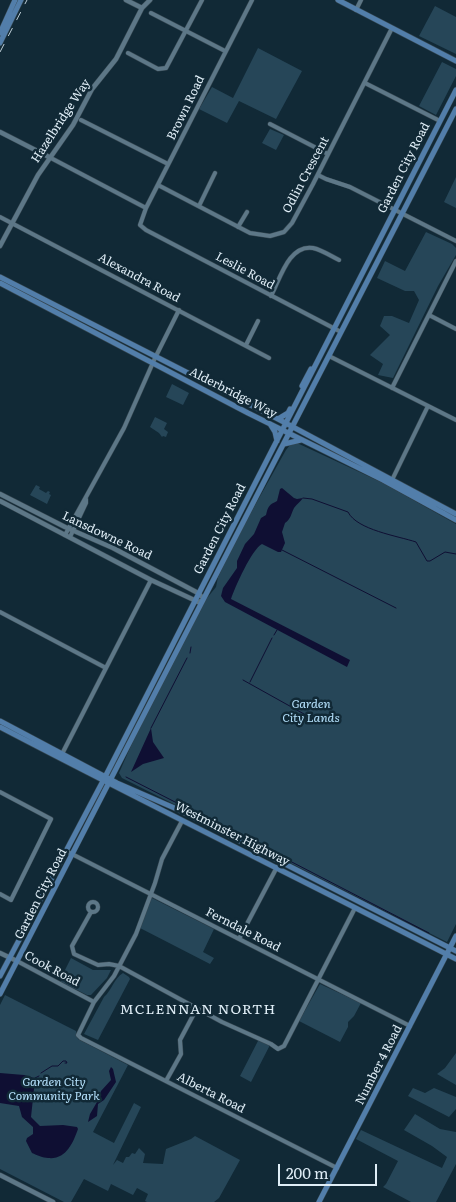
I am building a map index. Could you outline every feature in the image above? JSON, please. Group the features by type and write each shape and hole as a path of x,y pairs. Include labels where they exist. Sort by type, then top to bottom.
{"main road":[{"path":"0,33 16,0"},
{"path":"0,43 21,0"},
{"path":"338,0 456,61"},
{"name":"Garden City Road","path":"0,994 72,854 198,593 456,90"},
{"name":"Garden City Road","path":"0,976 66,851 107,780 284,444 456,109"},
{"name":"Alderbridge Way","path":"0,277 301,440 456,514"},
{"name":"Alderbridge Way","path":"0,283 292,427 456,520"},
{"path":"278,420 290,411 308,374 318,359"},
{"path":"268,422 275,432 277,441"},
{"path":"284,444 301,440"},
{"name":"Westminster Highway","path":"0,721 107,780 179,810 456,951"},
{"name":"Westminster Highway","path":"0,727 456,959"},
{"path":"277,867 280,861"},
{"name":"Number 4 Road","path":"319,1202 456,936"}],"street":[{"path":"126,0 142,8"},
{"name":"Hazelbridge Way","path":"0,246 33,183 70,130 92,89 116,59 142,8 144,0"},
{"name":"Hazelbridge Way","path":"142,8 150,0"},
{"path":"128,53 158,69 164,69 169,64 202,0"},
{"name":"Brown Road","path":"140,225 146,208 252,0"},
{"path":"356,10 361,0"},
{"path":"151,13 225,51"},
{"name":"Odlin Crescent","path":"158,185 250,233 275,236 284,232 292,223 318,175 366,83 392,28"},
{"path":"366,83 440,121"},
{"path":"81,120 168,164"},
{"path":"270,124 328,154"},
{"path":"0,132 146,208"},
{"path":"199,206 215,174"},
{"path":"318,175 326,180 350,187 456,241"},
{"path":"238,227 247,212"},
{"name":"Alexandra Road","path":"0,217 269,358"},
{"name":"Leslie Road","path":"140,225 146,230 342,332"},
{"path":"271,296 291,257 297,251 312,248 339,260"},
{"path":"392,388 456,261"},
{"path":"67,536 124,428 154,360 179,310"},
{"path":"428,315 456,329"},
{"path":"246,346 258,320"},
{"path":"329,356 456,420"},
{"path":"391,482 428,406"},
{"name":"Lansdowne Road","path":"0,494 71,530 113,548 198,593 202,599 195,600 151,580 0,501"},
{"path":"62,754 151,580"},
{"path":"0,612 106,668"},
{"path":"0,792 51,819 11,900 0,894"},
{"path":"94,1002 119,966 136,934 162,859 182,820"},
{"name":"Ferndale Road","path":"66,851 410,1026"},
{"path":"239,939 277,867"},
{"path":"91,912 72,946 74,954 98,965 110,964 119,966 253,1037 281,1049 327,965 355,908"},
{"name":"Cook Road","path":"0,953 94,1002"},
{"name":"Alberta Road","path":"94,1002 78,1035 81,1038 337,1168"},
{"path":"166,1081 181,1054 180,1040 197,1008"},
{"path":"0,1175 54,1202"}],"green space":[{"path":"435,6 456,17 456,54 419,36"},
{"path":"258,48 302,71 276,119 239,101 227,123 199,109 212,87 233,98"},
{"path":"442,62 456,69 456,76 436,115 419,106"},
{"path":"270,129 284,135 276,150 262,143"},
{"path":"456,177 456,208 444,202"},
{"path":"426,232 452,244 456,248 456,255 438,286 393,378 378,375 383,364 370,355 390,335 380,326 384,316 392,316 409,323 419,300 414,291 405,291 377,278 385,261 405,271"},
{"path":"172,384 189,393 183,405 166,397"},
{"path":"155,417 167,423 164,429 168,432 166,437 162,437 150,427"},
{"name":"Garden City Lands","path":"297,443 383,483 456,524 456,924 447,942 122,778 119,773 133,741 203,603 216,587 218,577 240,532 286,450 290,445"},
{"path":"36,485 46,493 50,492 49,494 51,495 47,504 30,495"},
{"path":"152,898 214,929 203,952 214,958 210,964 140,928"},
{"path":"71,958 93,970 111,970 107,978 91,995 87,995 61,982 61,978"},
{"path":"123,973 130,979 98,1040 84,1034 104,997 117,978"},
{"path":"320,984 361,1003 354,1016 348,1022 348,1027 340,1042 299,1021"},
{"name":"Garden City Community Park","path":"5,995 76,1031 78,1039 128,1065 93,1132 114,1143 134,1103 141,1107 113,1165 117,1160 123,1163 126,1157 129,1157 132,1153 135,1154 139,1148 145,1154 143,1163 163,1164 166,1149 195,1136 240,1160 219,1198 214,1202 147,1202 145,1201 148,1194 137,1188 133,1195 111,1184 108,1191 84,1179 71,1202 64,1202 0,1169 0,1005"},
{"path":"259,1039 270,1045 251,1082 240,1076"},
{"path":"456,1053 456,1085 437,1074 445,1068"},
{"path":"413,1088 425,1093 434,1088 456,1097 456,1109 449,1117 408,1096"},
{"path":"415,1114 440,1129 456,1132 456,1164 436,1202 411,1202 383,1187 398,1161 356,1139 361,1130 442,1168 447,1157 404,1130"}],"shaded area":[{"path":"282,488 294,498 303,498 285,523 282,532 285,543 281,552 262,544 258,547 244,569 231,599 350,660 347,667 225,602 221,596 223,588 237,568 237,561 245,544 254,534 261,518 266,515 269,506 277,501 280,489"},
{"path":"151,728 153,742 164,758 143,764 131,772"},
{"path":"111,1067 116,1082 104,1100 98,1104 97,1116 88,1122 101,1091 111,1080 109,1071"},
{"path":"0,1073 24,1075 37,1079 31,1117 40,1126 63,1125 77,1127 74,1140 68,1150 54,1158 42,1157 32,1153 26,1141 33,1134 33,1127 22,1117 19,1106 0,1103"}],"waterway":[{"path":"303,498 312,499 348,512 353,518 369,528 416,542 427,561 445,552 456,554"},
{"path":"282,550 396,608"},
{"path":"274,635 277,630"},
{"path":"250,682 272,638"},
{"path":"190,653 191,647"},
{"path":"151,728 187,658"},
{"path":"243,680 313,719"},
{"path":"126,777 279,855"},
{"path":"286,859 429,933"},
{"path":"41,1073 52,1066 58,1066 63,1061 66,1061 67,1063 65,1063"},
{"path":"35,1078 39,1076"}],"railway":[{"path":"0,52 27,0"}],"district":[{"name":"MCLENNAN NORTH","path":"198,1010"}]}
